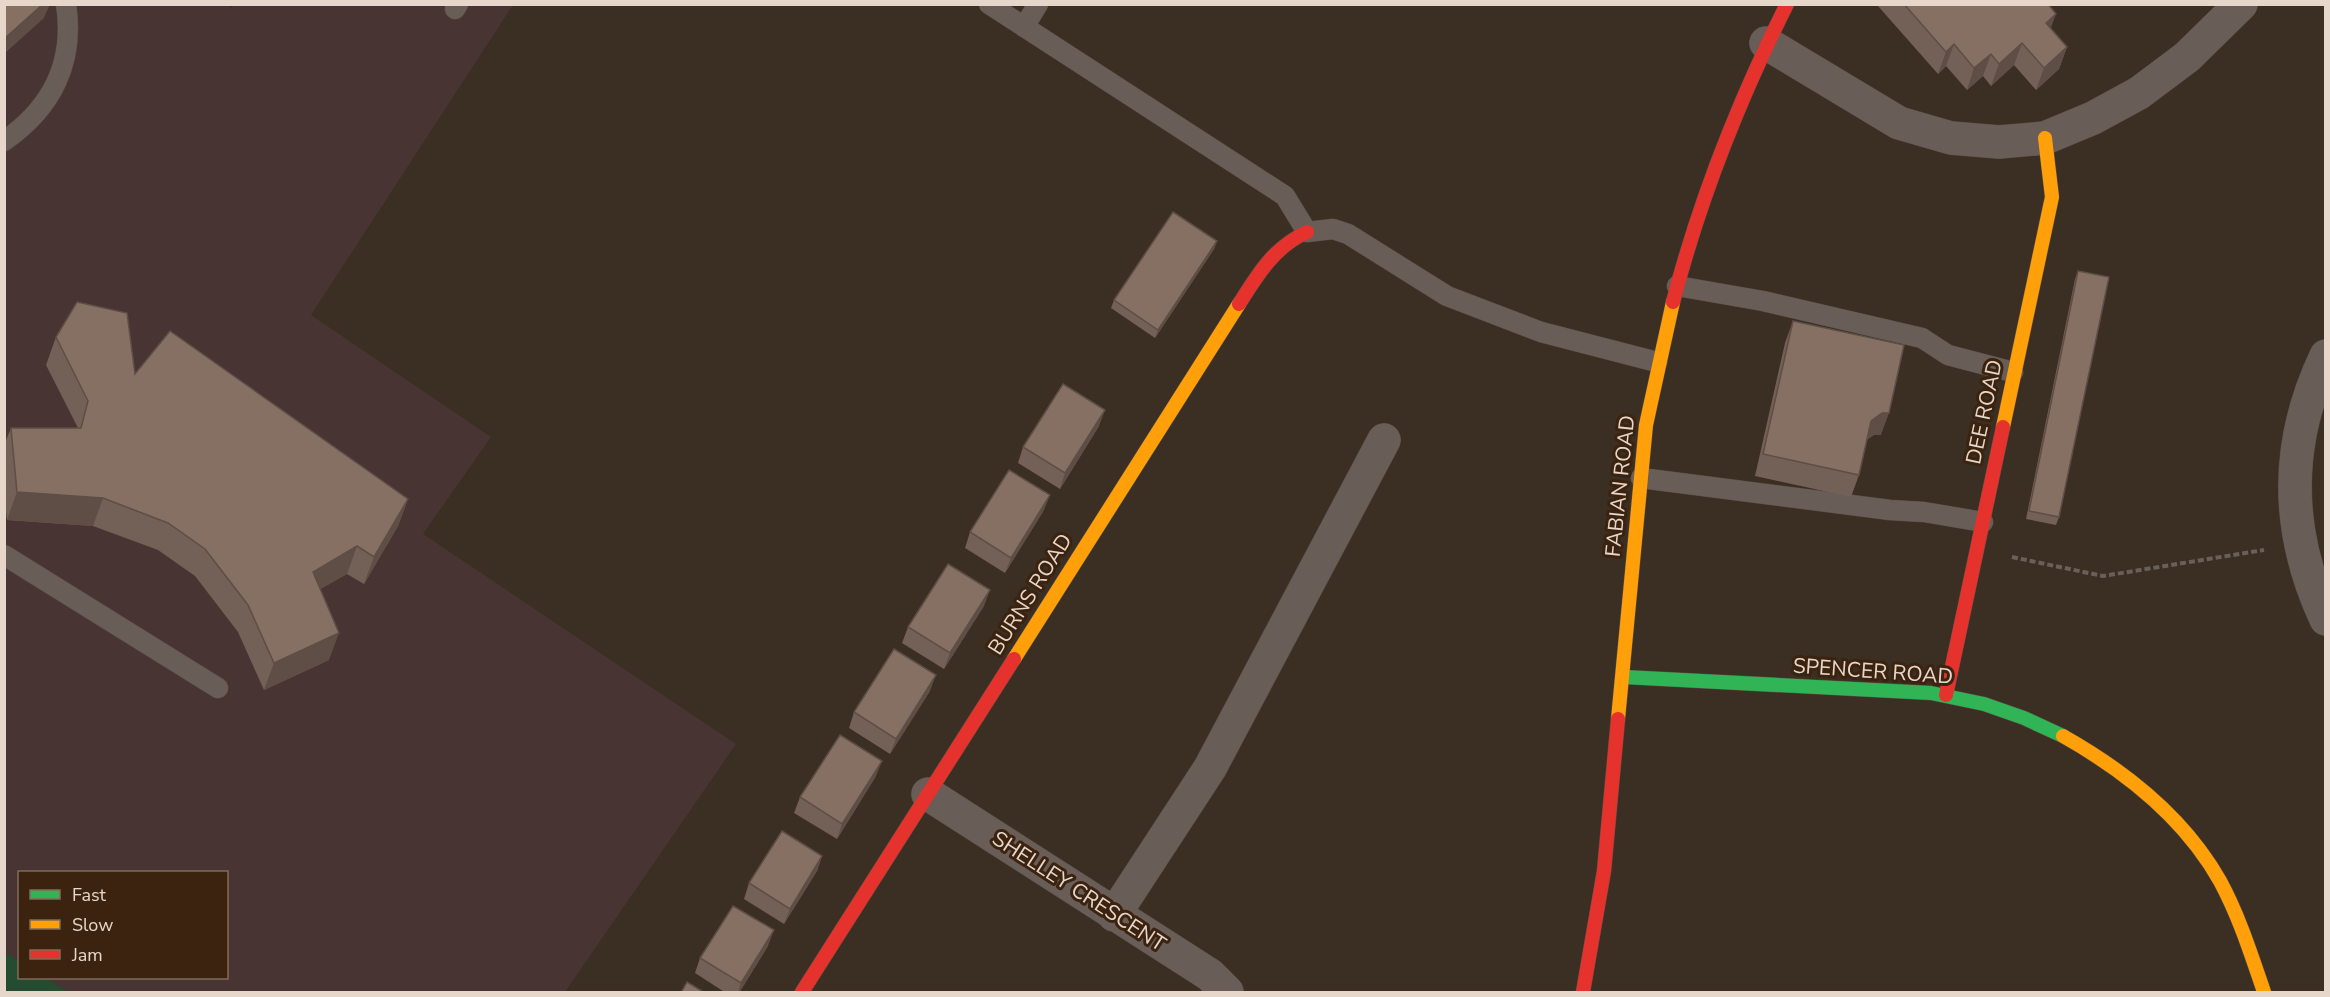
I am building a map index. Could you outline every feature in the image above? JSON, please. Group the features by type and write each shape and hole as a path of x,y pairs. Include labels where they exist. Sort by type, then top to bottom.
{"street":[{"name":"FABIAN ROAD","path":"1583,993 1604,871 1641,478 1657,362 1705,194 1732,121 1766,43 1787,4"},
{"path":"1766,43 1899,123 1951,138 1999,142 2045,138 2093,118 2139,93 2187,57 2241,4"},
{"name":"DEE ROAD","path":"1946,695 2052,197 2045,138"},
{"name":"BURNS ROAD","path":"802,993 1260,270 1275,250 1291,238 1308,232"},
{"path":"2325,356 2313,383 2300,425 2294,464 2294,508 2301,545 2310,585 2325,619"},
{"path":"1114,915 1210,768 1384,440"},
{"name":"SPENCER ROAD","path":"1624,677 1946,695 2012,712 2072,740 2131,781 2183,827 2218,878 2245,933 2264,993"},
{"name":"SHELLEY CRESCENT","path":"928,794 1210,975 1227,993"}],"lane":[{"path":"4,141 27,125 59,82 70,28 66,4"},
{"path":"989,4 1286,196 1308,232 1333,229 1348,234 1447,296 1541,332 1657,362"},
{"path":"1024,27 1038,4"},
{"path":"1677,286 1782,305 1922,338 1947,355 2013,372"},
{"path":"1641,478 1890,510 1924,512 1983,522"},
{"path":"4,555 218,688"}],"path":[{"path":"1977,550 2103,576 2115,572 2301,545"}],"shaded area":[{"path":"226,4 231,8 234,4 513,5 311,315 491,437 423,534 736,744 565,992 5,992 5,5"}],"green space":[{"path":"4,952 18,960 18,979 47,979 68,992 5,992"}],"building":[{"path":"4,4 43,4 4,39"},
{"path":"1904,4 2048,4 2056,14 2046,23 2067,47 2044,68 2022,43 1999,64 1991,54 1974,68 1954,44 1946,52"},
{"path":"1173,212 1217,241 1158,330 1114,300"},
{"path":"2078,271 2109,277 2059,517 2029,511"},
{"path":"77,302 127,313 135,374 170,331 408,499 374,557 357,546 313,572 339,633 274,663 248,605 205,549 168,523 103,498 17,492 11,428 81,428 88,401 56,337"},
{"path":"1793,321 1904,345 1889,413 1882,413 1871,421 1859,475 1763,454"},
{"path":"1063,384 1105,410 1065,473 1023,447"},
{"path":"1009,470 1050,495 1011,558 970,532"},
{"path":"948,564 990,590 950,653 908,627"},
{"path":"894,649 936,675 896,739 854,712"},
{"path":"840,735 882,761 842,824 800,797"},
{"path":"782,831 822,856 790,909 749,883"},
{"path":"733,906 774,930 741,983 700,958"},
{"path":"687,982 705,993 681,993"}],"traffic: fast":[{"path":"1624,677 1931,693 1984,704 2024,718 2063,736"}],"traffic: slow":[{"path":"2003,427 2052,197 2045,138"},
{"path":"1618,719 1646,425 1673,302"},
{"path":"1014,659 1239,304"},
{"path":"2063,736 2109,764 2130,780 2171,816 2189,836 2227,894 2264,992"}],"traffic: jam":[{"path":"1673,302 1695,225 1722,150 1787,4"},
{"path":"1239,304 1276,253 1307,232"},
{"path":"1946,695 2003,427"},
{"path":"802,992 1014,659"},
{"path":"1583,992 1604,871 1618,719"}]}
